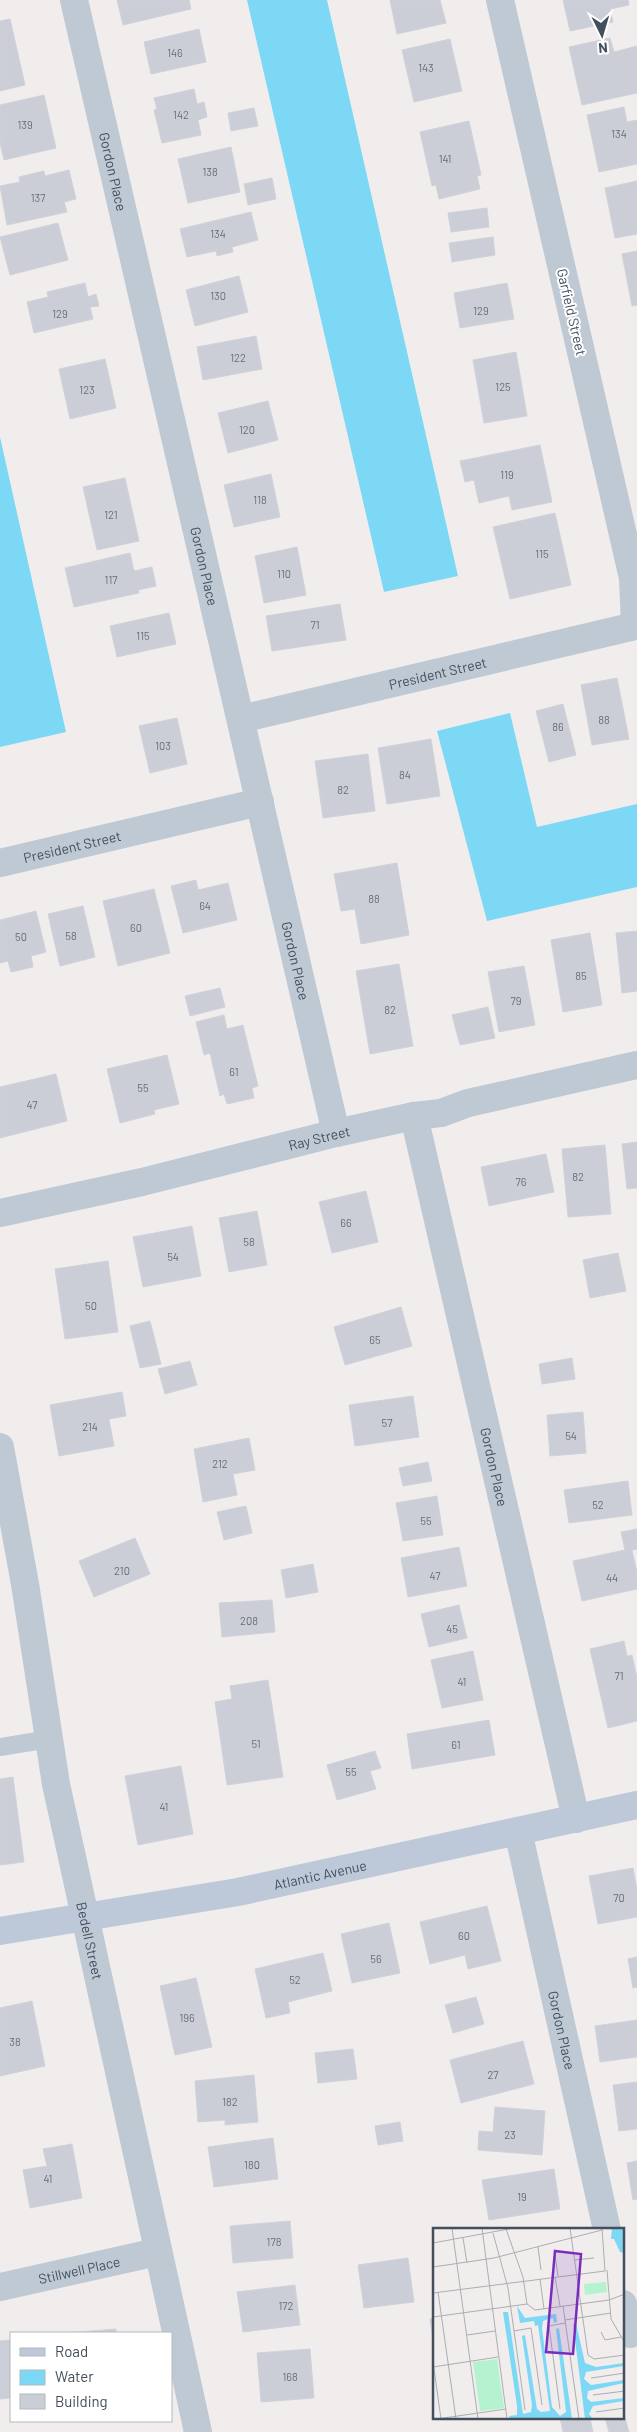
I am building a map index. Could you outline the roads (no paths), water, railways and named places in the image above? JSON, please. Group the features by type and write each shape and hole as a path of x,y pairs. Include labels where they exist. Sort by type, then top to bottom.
{"main road":[{"name":"Atlantic Avenue","path":"0,1932 238,1892 637,1805"}],"street":[{"name":"Gordon Place","path":"74,0 336,1133"},
{"name":"Garfield Street","path":"500,0 633,578 635,626"},
{"name":"President Street","path":"241,719 635,626"},
{"name":"President Street","path":"0,863 260,802"},
{"name":"Ray Street","path":"0,1213 142,1182 336,1133 414,1116 441,1113 468,1103 637,1065"},
{"name":"Gordon Place","path":"414,1116 576,1819"},
{"name":"Bedell Street","path":"0,1447 25,1584 56,1784 157,2252 198,2432"},
{"name":"Gordon Place","path":"518,1831 607,2228"},
{"name":"Stillwell Place","path":"0,2287 157,2252"},
{"path":"624,2308 630,2334"}],"lane":[{"path":"0,1747 49,1739"}],"water":[{"path":"247,0 327,0 458,576 384,592"},
{"path":"0,437 66,732 0,747"},
{"path":"510,713 537,827 637,804 637,887 487,921 437,731"}]}
